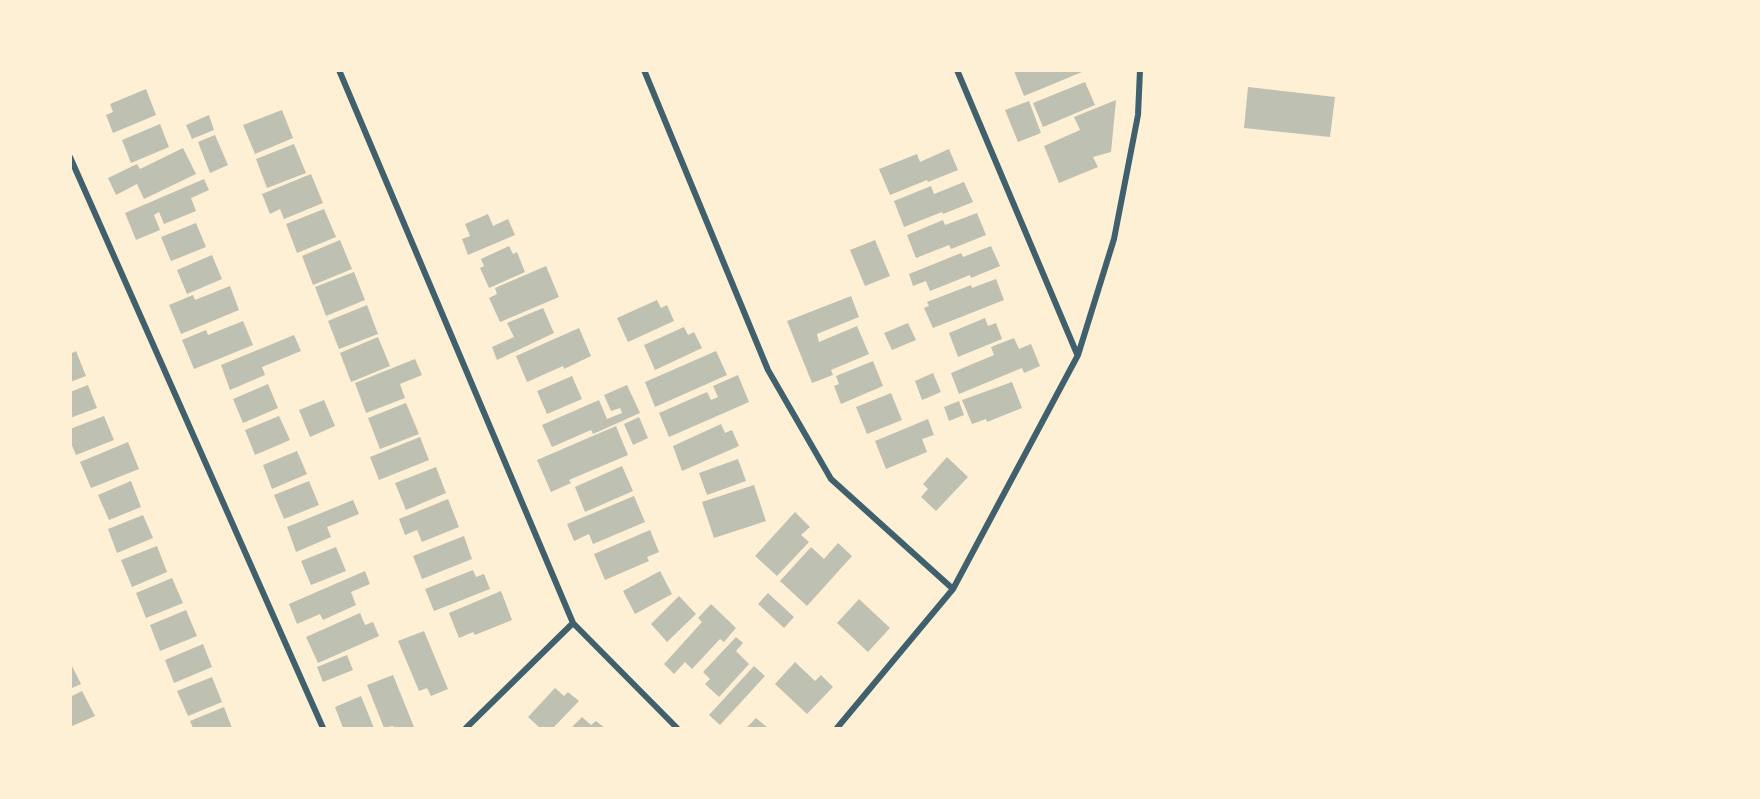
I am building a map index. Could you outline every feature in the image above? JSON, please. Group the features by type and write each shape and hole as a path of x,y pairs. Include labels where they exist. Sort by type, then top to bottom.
{"street":[{"path":"339,70 573,623 677,729"},
{"path":"644,70 768,370 831,479 953,589"},
{"path":"957,70 1078,355"},
{"path":"837,729 953,589 1078,355 1114,239 1138,115 1140,70"},
{"path":"70,157 323,729"},
{"path":"466,729 573,623"}],"building":[{"path":"1082,70 1082,72 1024,96 1014,71"},
{"path":"1085,82 1095,105 1043,127 1033,103"},
{"path":"1248,87 1335,97 1330,137 1244,128"},
{"path":"146,89 156,115 113,133 106,115 113,112 110,104"},
{"path":"1116,100 1111,152 1093,157 1098,167 1059,183 1044,146 1080,130 1074,117"},
{"path":"1029,101 1041,133 1018,142 1005,110"},
{"path":"282,110 293,138 255,154 243,125"},
{"path":"209,115 214,130 192,139 186,125"},
{"path":"160,124 169,147 131,163 122,140"},
{"path":"215,135 228,165 210,173 198,142"},
{"path":"294,144 306,173 267,188 256,159"},
{"path":"183,148 196,174 144,199 137,184 116,195 108,178 137,164 140,169"},
{"path":"949,149 958,170 890,195 879,169 917,154 920,162"},
{"path":"311,174 323,203 284,219 280,209 270,214 262,194"},
{"path":"204,179 209,190 191,198 196,211 164,224 159,212 154,215 160,230 136,240 125,213"},
{"path":"964,182 973,202 904,227 894,201 931,186 934,194"},
{"path":"324,209 336,237 297,253 286,224"},
{"path":"977,213 986,235 951,249 949,245 916,258 907,235 943,220 945,225"},
{"path":"488,214 493,226 508,219 515,235 468,255 462,239 470,236 465,224"},
{"path":"196,223 206,247 171,261 161,237"},
{"path":"340,240 352,269 313,285 302,256"},
{"path":"875,240 890,276 865,286 850,250"},
{"path":"509,246 513,254 517,252 525,272 489,288 480,268 484,266 481,259"},
{"path":"991,246 1000,266 930,291 926,281 913,286 909,274 961,253 963,257"},
{"path":"212,255 222,279 187,294 177,270"},
{"path":"546,266 559,297 500,322 489,298 497,294 495,288"},
{"path":"354,272 365,300 326,316 315,287"},
{"path":"996,279 1004,300 933,328 924,308 929,306 927,302 971,285 972,288"},
{"path":"230,286 239,310 181,334 169,305 193,295 195,300"},
{"path":"851,296 859,317 817,334 819,342 857,326 869,354 831,370 833,375 812,383 787,321"},
{"path":"657,300 661,308 667,305 674,321 628,342 617,318"},
{"path":"367,305 378,334 339,349 328,321"},
{"path":"543,308 554,333 497,360 492,347 514,337 507,323"},
{"path":"985,318 988,326 996,323 1002,339 958,357 949,333"},
{"path":"243,321 253,345 194,369 182,340 206,330 208,335"},
{"path":"908,323 916,340 892,350 884,333"},
{"path":"684,327 688,335 694,332 702,348 655,370 644,345"},
{"path":"579,328 591,356 564,369 563,366 527,382 516,356"},
{"path":"294,335 301,351 262,367 265,375 230,390 221,365"},
{"path":"378,337 390,366 351,382 340,353"},
{"path":"1014,338 1019,349 1031,344 1040,366 1024,373 1022,368 959,394 951,373 994,355 991,347"},
{"path":"76,351 86,376 70,382 70,354"},
{"path":"716,351 727,375 655,407 645,382"},
{"path":"415,359 422,375 400,384 405,398 366,413 355,383"},
{"path":"873,361 883,386 841,404 834,386 839,384 836,376"},
{"path":"933,373 941,392 922,400 915,381"},
{"path":"738,375 749,402 669,437 659,413 707,392 711,400 718,397 713,386"},
{"path":"572,376 582,399 547,414 537,391"},
{"path":"1012,382 1022,408 987,422 986,419 972,424 962,400"},
{"path":"268,384 278,408 243,423 233,399"},
{"path":"88,385 97,408 70,418 70,392"},
{"path":"627,385 640,413 593,434 591,430 552,447 542,425 599,400 607,419 622,413 620,408 611,411 604,395"},
{"path":"891,393 902,420 867,434 856,407"},
{"path":"324,400 335,426 310,437 299,410"},
{"path":"959,401 964,415 949,421 944,407"},
{"path":"406,403 419,434 380,449 368,418"},
{"path":"104,416 114,440 76,455 70,441 70,429"},
{"path":"279,416 290,440 255,455 245,430"},
{"path":"639,417 648,438 633,445 624,424"},
{"path":"928,419 934,435 922,439 927,452 886,469 875,441"},
{"path":"721,424 725,433 732,430 739,446 682,471 673,446"},
{"path":"616,426 628,455 569,480 571,483 551,492 537,460"},
{"path":"420,437 429,460 379,480 370,457"},
{"path":"128,442 139,469 91,488 80,462"},
{"path":"297,451 307,474 272,489 263,465"},
{"path":"947,457 968,477 936,511 921,497 928,489 923,484"},
{"path":"738,459 746,481 707,495 699,473"},
{"path":"622,466 633,491 585,512 575,487"},
{"path":"436,467 446,493 406,510 395,483"},
{"path":"131,481 141,507 109,520 98,495"},
{"path":"309,481 319,505 284,519 274,495"},
{"path":"754,485 766,521 714,538 702,502"},
{"path":"634,496 645,522 593,544 589,534 574,541 567,524"},
{"path":"448,499 459,527 422,542 417,530 405,535 399,519"},
{"path":"353,500 359,514 327,527 331,537 296,552 287,527"},
{"path":"795,512 810,527 801,535 809,542 777,576 755,556"},
{"path":"143,515 153,538 117,553 108,529"},
{"path":"650,530 659,552 647,557 649,561 605,580 594,554"},
{"path":"464,536 472,559 422,579 413,556"},
{"path":"838,543 852,556 807,606 780,581 811,547 824,559"},
{"path":"157,546 167,572 132,587 121,560"},
{"path":"336,547 346,571 311,585 301,561"},
{"path":"473,570 476,577 484,574 490,589 434,611 425,589"},
{"path":"365,571 370,584 351,592 356,605 323,620 320,614 297,624 289,604"},
{"path":"660,571 672,594 635,614 623,591"},
{"path":"172,578 183,603 146,618 136,593"},
{"path":"501,591 512,620 475,635 473,632 459,638 449,613"},
{"path":"768,593 794,617 784,628 758,604"},
{"path":"679,596 696,614 667,642 651,624"},
{"path":"859,599 890,628 868,652 837,623"},
{"path":"711,604 736,628 724,642 720,639 692,669 685,662 674,674 664,664 702,622 698,618"},
{"path":"186,610 197,636 160,651 150,625"},
{"path":"360,613 365,625 373,622 379,636 318,663 306,637"},
{"path":"424,631 448,689 431,696 427,688 419,691 398,641"},
{"path":"736,637 743,643 736,651 749,664 719,697 705,684 710,679 703,672"},
{"path":"203,644 212,667 174,683 165,660"},
{"path":"347,655 353,670 323,682 317,667"},
{"path":"70,662 81,684 70,689"},
{"path":"795,662 815,681 821,675 833,687 807,714 775,684"},
{"path":"754,666 765,676 720,725 709,715"},
{"path":"393,675 414,727 384,728 367,685"},
{"path":"212,677 222,702 188,716 177,691"},
{"path":"555,688 564,696 568,692 579,701 553,728 540,728 528,717"},
{"path":"82,691 95,716 70,727 70,697"},
{"path":"361,696 374,728 343,728 335,707"},
{"path":"224,707 232,728 193,728 190,721"},
{"path":"582,717 591,725 596,721 605,728 571,728"},
{"path":"756,718 768,728 746,728"}]}
